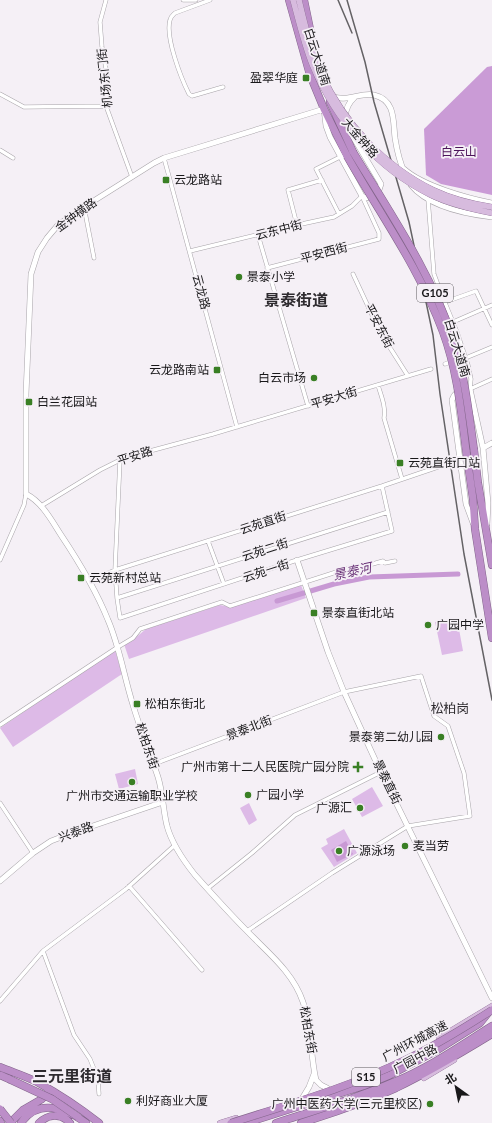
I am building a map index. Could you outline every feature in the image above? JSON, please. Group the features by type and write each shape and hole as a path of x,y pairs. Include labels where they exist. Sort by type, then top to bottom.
{"highway":[{"name":"白云大道南","path":"289,0 308,68 324,109 347,155 418,275 434,309 444,337 455,375 473,498 475,529 492,638"},
{"name":"白云大道南","path":"304,0 317,61 326,91 336,116 347,155 427,278 445,317 454,343 462,371 478,483 492,565"},
{"path":"480,1023 492,1008"},
{"name":"广州环城高速","path":"231,1123 319,1095 385,1070 424,1051 492,1008"},
{"name":"广园中路","path":"246,1123 377,1080 405,1068 434,1052 480,1023"},
{"name":"广园中路","path":"276,1123 291,1120 394,1082 430,1064 492,1026"},
{"name":"S15","path":"301,1123 368,1100 395,1088 431,1070 492,1032"},
{"path":"0,1067 35,1081 82,1110 99,1123"},
{"path":"0,1075 52,1098 86,1123"},
{"path":"0,1109 10,1123 23,1110 45,1096 50,1090"},
{"path":"21,1123 26,1116 32,1112 38,1109 46,1108 62,1109 78,1117"},
{"path":"39,1123 43,1119 52,1116 60,1116 69,1122"}],"main road":[{"name":"大金钟路","path":"293,0 304,43 318,78 337,112 360,141 387,167 420,190 459,206 492,213"},
{"name":"大金钟路","path":"299,0 309,41 321,72 343,112 368,142 388,161 404,173 434,190 461,200 492,207"},
{"path":"220,1123 356,1078 393,1062 492,1008"},
{"name":"广园中路","path":"480,1023 492,1016"},
{"path":"484,1031 492,1032"},
{"path":"443,1036 462,1035"},
{"path":"312,1123 374,1100 413,1083 492,1038"},
{"path":"327,1088 341,1093"},
{"path":"284,1111 294,1105 303,1096"},
{"path":"246,1123 262,1110"}],"street":[{"name":"机场东门街","path":"106,0 100,22 102,47 107,74 106,106 132,177"},
{"path":"183,0 196,0"},
{"path":"210,0 175,13 171,16 169,34 180,76 189,94 192,96 223,87"},
{"path":"326,91 330,95 340,99 370,94 386,101 392,110 395,137 401,165 409,182 416,190 428,199 450,208 492,217"},
{"path":"326,91 381,184 379,190 374,194 367,198 362,196 347,155 316,169 339,214"},
{"path":"0,94 24,107 106,106"},
{"path":"344,122 346,109 349,103 356,97"},
{"name":"金钟横路","path":"26,494 26,394 31,274 38,252 47,238 58,225 84,207 164,158 324,109"},
{"path":"0,150 14,158"},
{"name":"云龙路","path":"164,158 237,427"},
{"path":"401,165 405,170 414,176 442,189 472,199 492,203"},
{"path":"297,225 288,190 322,180"},
{"name":"云东中街","path":"190,251 334,217 352,206 362,196"},
{"name":"平安西街","path":"268,268 379,239 380,233 362,196"},
{"path":"428,199 434,274 466,357 471,379 470,389 482,448 488,503 486,527"},
{"path":"84,207 94,258"},
{"path":"258,235 308,406"},
{"name":"平安东街","path":"353,274 380,332 408,376"},
{"path":"448,301 476,291 492,325"},
{"path":"453,322 492,305"},
{"path":"445,364 492,347"},
{"name":"平安大街","path":"237,427 431,369"},
{"path":"475,529 466,504 452,400 455,393 470,389 492,379"},
{"path":"378,385 385,411 384,418 402,479"},
{"name":"平安路","path":"41,506 100,470 120,460 237,427"},
{"path":"482,448 492,443"},
{"path":"117,598 115,570 120,460"},
{"name":"云苑直街","path":"90,581 115,570 438,467"},
{"path":"382,486 388,512"},
{"path":"0,560 24,505 26,494"},
{"name":"松柏东街","path":"26,494 41,506 54,524 90,581 108,618 118,646 133,706 154,764 168,828 175,845 188,866 207,889 288,972 298,988 303,1000 309,1024 315,1073"},
{"name":"云苑一街","path":"117,598 120,618 297,560 392,531 388,512"},
{"name":"云苑二街","path":"117,598 388,512"},
{"path":"208,541 224,584"},
{"name":"景泰直街","path":"297,560 307,592 344,692 381,772 492,998"},
{"path":"0,725 118,646 134,638 140,629 222,602 230,606 352,566 362,567 383,561 385,563 395,561"},
{"name":"景泰北街","path":"154,764 344,692 421,676 434,716 448,726 464,773 470,816 408,826"},
{"path":"207,889 252,853 295,815 381,772"},
{"name":"兴泰路","path":"0,881 33,853 51,841 72,832 163,802"},
{"path":"0,803 33,853"},
{"path":"247,931 332,873 408,826"},
{"path":"0,1001 42,951 126,889 175,845"},
{"path":"129,886 202,970"},
{"path":"42,951 74,1035 90,1059 98,1079 99,1094"},
{"path":"315,1073 318,1083 327,1088"},
{"path":"303,1096 310,1087 315,1073"}],"shaded area":[{"path":"301,585 306,598 129,659 124,644 134,639 146,629 220,605 230,607"},
{"path":"457,618 463,651 442,655 435,622"},
{"path":"115,650 122,674 13,747 0,728"},
{"path":"135,769 138,784 119,789 115,774"},
{"path":"372,787 383,806 362,817 352,799"},
{"path":"249,803 257,820 249,825 240,808"},
{"name":"广源泳场","path":"344,829 357,853 334,867 321,848 328,844 326,839"},
{"path":"346,841 353,854 337,862 331,850"}],"green space":[{"name":"白云山","path":"492,66 492,195 441,184 426,175 424,129 487,67"}],"waterway":[{"name":"景泰河","path":"277,601 334,584 369,577 458,574"}],"railway":[{"path":"338,0 352,33"},
{"path":"347,0 365,62 374,102 409,222 433,335 440,394 464,554 492,700"}],"place":[{"name":"盈翠华庭","path":"306,78"},
{"name":"云龙路站","path":"166,180"},
{"name":"景泰小学","path":"239,277"},
{"name":"云龙路南站","path":"217,370"},
{"name":"白云市场","path":"314,378"},
{"name":"白兰花园站","path":"29,402"},
{"name":"云苑直街口站","path":"400,463"},
{"name":"云苑新村总站","path":"81,578"},
{"name":"景泰直街北站","path":"314,613"},
{"name":"广园中学","path":"428,625"},
{"name":"松柏东街北","path":"137,704"},
{"name":"景泰第二幼儿园","path":"441,737"},
{"name":"广州市第十二人民医院广园分院","path":"358,767"},
{"name":"广州市交通运输职业学校","path":"132,782"},
{"name":"广园小学","path":"248,795"},
{"name":"广源汇","path":"360,808"},
{"name":"麦当劳","path":"405,846"},
{"name":"广源泳场","path":"339,851"},
{"name":"利好商业大厦","path":"128,1101"},
{"name":"广州中医药大学(三元里校区)","path":"430,1104"}],"district":[{"name":"景泰街道","path":"296,300"},
{"name":"松柏岗","path":"450,708"},
{"name":"三元里街道","path":"72,1076"}]}
